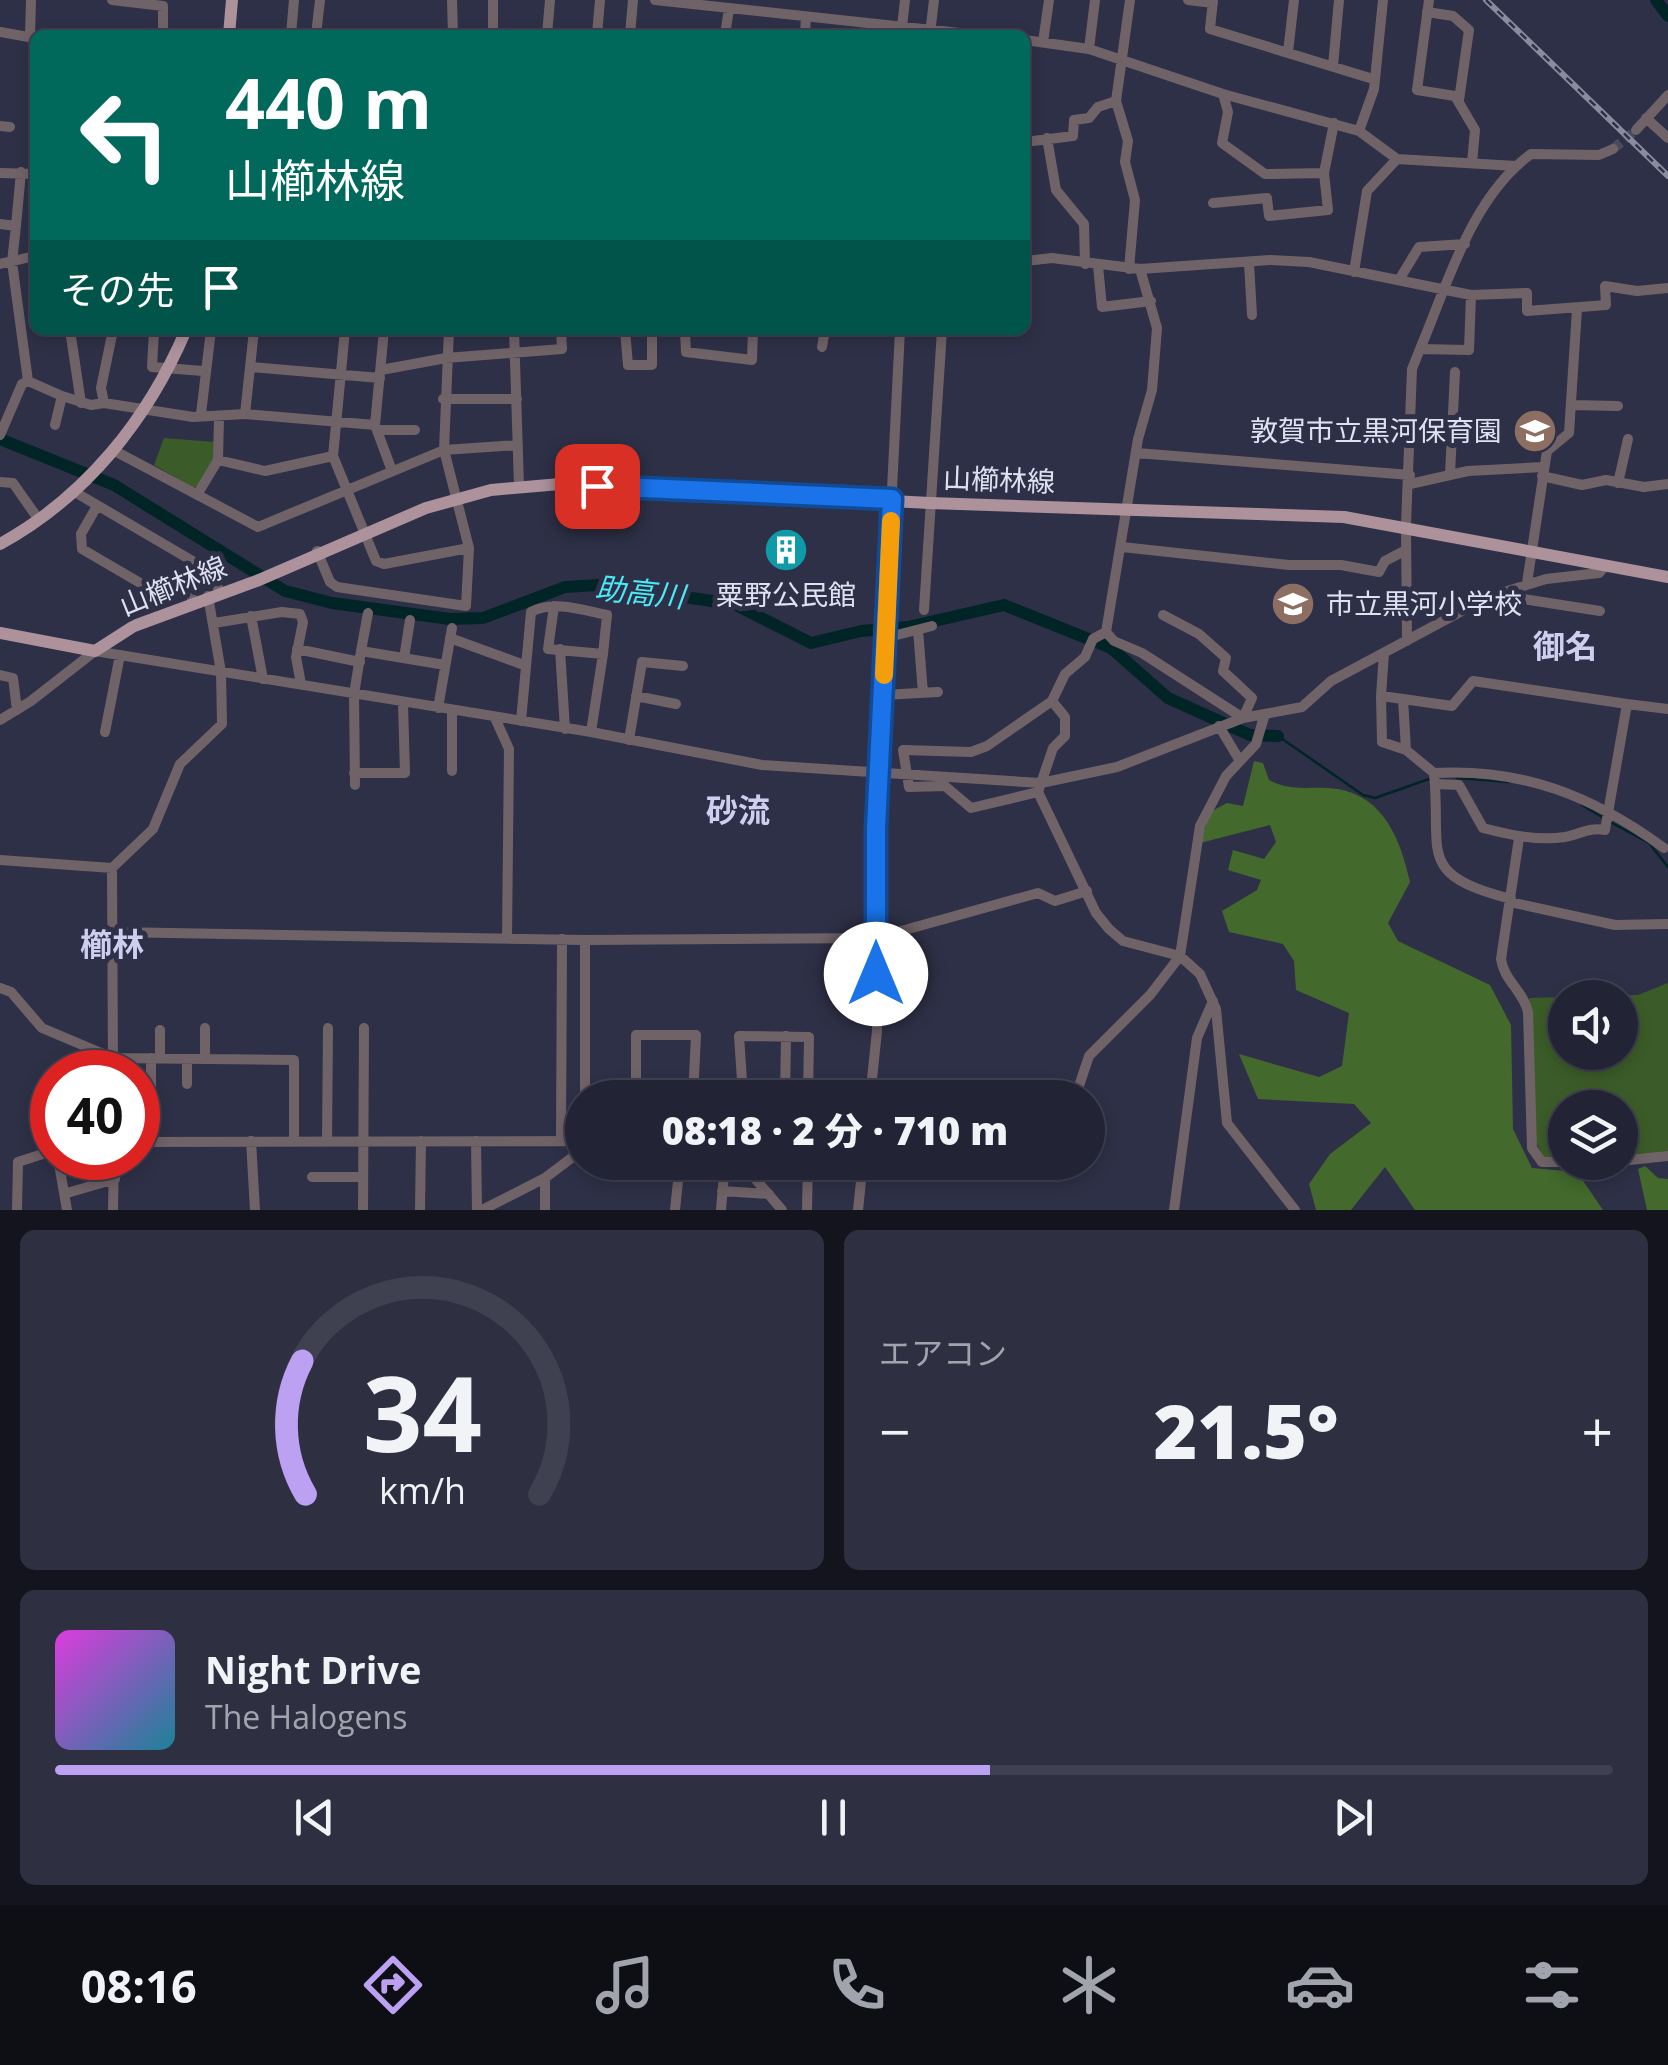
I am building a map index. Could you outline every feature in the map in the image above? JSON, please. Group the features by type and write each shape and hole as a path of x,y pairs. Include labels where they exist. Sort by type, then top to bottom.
{"main road":[{"path":"229,30 232,0"},
{"path":"2,540 39,520 113,450 144,410 184,335"},
{"name":"山櫛林線","path":"95,651 134,626 258,580 318,551 454,498 519,486 560,484 930,503 1344,516 1668,577"},
{"path":"0,633 95,651"}],"street":[{"path":"31,0 32,30"},
{"path":"112,0 163,6 163,30"},
{"path":"291,30 294,0"},
{"path":"317,30 320,0"},
{"path":"452,0 452,30"},
{"path":"493,0 493,30"},
{"path":"547,30 550,0"},
{"path":"597,30 600,0"},
{"path":"631,30 634,0"},
{"path":"655,0 735,6 921,30"},
{"path":"791,15 792,0"},
{"path":"902,26 905,0"},
{"path":"930,30 934,0"},
{"path":"1044,42 1049,0"},
{"path":"1089,50 1095,0"},
{"path":"1130,0 1116,100 1128,141 1125,162 1135,200 1135,269 1151,301 1158,328 1152,390 1136,453 1130,508 1106,632 1114,642 1142,653 1242,718"},
{"path":"1188,0 1213,2 1210,29 1374,79"},
{"path":"1288,52 1294,0"},
{"path":"1333,66 1339,0"},
{"path":"1359,131 1371,109 1383,0"},
{"path":"727,30 735,6"},
{"path":"1458,101 1469,30 1453,16 1428,6 1418,90 1456,96 1458,101 1475,130 1472,163"},
{"path":"805,30 806,16"},
{"path":"0,35 30,38"},
{"path":"1030,41 1089,50 1223,94 1359,131 1398,159 1516,166"},
{"path":"1223,94 1228,112 1222,143 1266,174 1324,172"},
{"path":"1636,130 1668,95"},
{"path":"1030,141 1074,136 1074,120 1089,118 1098,107 1116,100"},
{"path":"1646,118 1668,138"},
{"path":"1266,174 1269,216 1328,210 1324,172 1334,123"},
{"path":"1047,138 1056,190 1084,224 1085,264"},
{"path":"1407,641 1406,526 1412,369 1420,349 1466,244 1500,180 1532,154 1599,155 1613,149"},
{"path":"1354,272 1367,191 1398,159"},
{"path":"21,172 16,226 6,263 28,381"},
{"path":"0,173 30,173"},
{"path":"1213,203 1267,198"},
{"path":"0,224 16,226"},
{"path":"1399,280 1420,247 1466,244"},
{"path":"1030,260 1052,258 1135,269 1309,262 1471,296 1527,292 1527,311 1606,305 1605,286 1637,291 1668,288"},
{"path":"1248,263 1252,315"},
{"path":"1098,266 1102,307 1151,301"},
{"path":"1420,349 1469,350 1471,296"},
{"path":"1527,583 1546,451 1569,433 1577,309"},
{"path":"71,335 81,403"},
{"path":"104,402 101,391 112,335"},
{"path":"154,335 152,367 203,371"},
{"path":"201,414 203,371 211,335"},
{"path":"245,414 253,335"},
{"path":"344,335 333,456 376,561 384,564 469,548"},
{"path":"384,335 376,427 392,470"},
{"path":"318,551 330,582 337,587 466,606 469,548 444,450 448,335"},
{"path":"514,335 519,486"},
{"path":"250,367 340,376 381,374 446,358 562,348 561,335"},
{"path":"625,335 628,366 652,365 652,335"},
{"path":"685,335 686,352 752,360 753,335"},
{"path":"822,347 824,335"},
{"path":"872,1080 876,1031 878,771 900,335"},
{"path":"924,610 942,335"},
{"path":"1450,474 1455,372"},
{"path":"28,381 81,403 104,402 220,418 245,414 415,430"},
{"path":"0,434 22,384 28,381"},
{"path":"55,425 62,396"},
{"path":"443,399 518,399"},
{"path":"1572,404 1618,406"},
{"path":"198,495 218,460 220,418"},
{"path":"1618,483 1628,438"},
{"path":"113,450 258,527 444,450 518,445"},
{"path":"1136,453 1410,480 1450,474 1542,472 1582,484 1606,480 1668,484"},
{"path":"218,460 265,470 333,456"},
{"path":"0,482 13,483 39,520"},
{"path":"0,860 112,868 154,829 180,764 222,724 221,672 207,596 213,573 73,491"},
{"path":"97,506 80,534 82,549 147,587 207,596"},
{"path":"1122,547 1289,565 1341,565 1379,572 1385,561 1406,550"},
{"path":"1106,632 1093,639 1085,656 1064,674 1052,701 970,752 903,750 911,788 945,786 971,808 1117,767 1242,718 1264,717 1302,706 1330,682 1502,592 1527,583 1599,573 1604,566"},
{"path":"1502,592 1510,597 1600,611"},
{"path":"554,606 554,649 564,728"},
{"path":"522,721 531,612 554,606 607,615 591,732"},
{"path":"214,623 250,616 300,614 303,622 297,650 301,684"},
{"path":"368,614 354,694 355,779 404,773 403,704"},
{"path":"1163,615 1199,634 1226,658 1223,671 1252,698 1242,718"},
{"path":"250,616 263,679"},
{"path":"404,658 410,620"},
{"path":"885,636 932,626"},
{"path":"918,630 922,693"},
{"path":"438,708 451,633 524,665"},
{"path":"526,642 603,654"},
{"path":"297,650 404,658 445,666"},
{"path":"0,720 95,651 591,732 762,766 878,771 1040,787"},
{"path":"1384,653 1382,742 1406,750 1434,779 1459,785 1484,828 1519,838 1605,830 1627,704"},
{"path":"105,732 120,655"},
{"path":"629,740 642,662 683,666"},
{"path":"0,675 13,678 17,710"},
{"path":"1381,696 1452,706 1473,681 1668,709"},
{"path":"883,695 938,692"},
{"path":"636,696 676,704"},
{"path":"1404,699 1406,750"},
{"path":"1052,701 1065,718 1065,736 1052,748 1040,787 1096,913 1123,940 1180,956 1200,974 1213,1000 1227,1123 1295,1210"},
{"path":"452,711 452,771"},
{"path":"1081,1080 1089,1056 1150,995 1180,956 1200,826 1226,776 1256,744 1264,717"},
{"path":"495,718 509,749 507,938"},
{"path":"1219,726 1240,761"},
{"path":"1434,779 1492,775 1551,785 1664,848"},
{"path":"1434,779 1439,858 1464,887 1614,925 1668,924"},
{"path":"1519,838 1502,965 1528,1012 1532,1141 1542,1162 1548,1162"},
{"path":"112,868 113,1050"},
{"path":"113,932 585,940 876,938 1038,893 1055,902 1087,891"},
{"path":"561,1141 562,939"},
{"path":"584,1080 585,940"},
{"path":"0,988 11,992 42,1028 94,1050"},
{"path":"1174,1210 1197,1038 1213,1000"},
{"path":"205,1028 205,1059"},
{"path":"327,1140 328,1028"},
{"path":"363,1210 364,1028"},
{"path":"157,1050 160,1030"},
{"path":"562,1034 585,1033"},
{"path":"636,1080 636,1036 696,1035 694,1080"},
{"path":"742,1080 739,1036 809,1037 808,1080"},
{"path":"785,1080 786,1036"},
{"path":"160,1058 294,1060 294,1140"},
{"path":"187,1058 188,1084"},
{"path":"251,1140 256,1210"},
{"path":"420,1210 421,1141"},
{"path":"476,1141 480,1210 545,1178 565,1163"},
{"path":"160,1142 565,1141"},
{"path":"17,1210 18,1162 30,1158"},
{"path":"1638,1161 1666,1160"},
{"path":"312,1176 364,1178"},
{"path":"545,1178 545,1210"},
{"path":"64,1180 67,1210"},
{"path":"67,1193 112,1180"},
{"path":"113,1210 115,1180"},
{"path":"675,1210 678,1180"},
{"path":"721,1210 723,1180"},
{"path":"757,1180 782,1210"},
{"path":"807,1210 808,1180"},
{"path":"858,1210 861,1180"},
{"path":"722,1192 769,1194"},
{"path":"508,1197 508,1210"}],"green space":[{"path":"164,438 215,442 210,468 194,488 154,465"},
{"path":"1254,761 1263,763 1269,780 1278,784 1338,789 1368,801 1379,811 1396,837 1410,882 1388,923 1398,941 1490,985 1511,1025 1513,1129 1532,1168 1548,1169 1548,1180 1582,1180 1603,1210 1415,1210 1385,1167 1351,1210 1316,1210 1309,1184 1330,1154 1371,1123 1354,1104 1258,1099 1239,1054 1319,1077 1342,1066 1349,1013 1296,990 1294,961 1283,944 1229,932 1222,911 1257,890 1261,880 1228,870 1233,850 1264,859 1276,842 1270,825 1200,843 1210,812 1227,803 1243,806"},
{"path":"1668,983 1668,1151 1638,1155 1638,1090 1548,1090 1548,1157 1544,1157 1535,1141 1529,998 1548,997 1548,1070 1638,1070 1638,995"},
{"path":"1645,1166 1658,1178 1668,1179 1668,1210 1647,1210 1638,1169"}],"waterway":[{"path":"1656,0 1668,16"},
{"name":"助高川","path":"0,439 114,485 285,591 332,603 450,619 483,618 565,587 598,585 734,604 811,643 861,631 908,627 1004,605 1111,648 1168,698 1250,735 1278,736"},
{"path":"1278,736 1363,795 1375,798 1429,779"},
{"path":"1457,778 1509,782"},
{"path":"1582,805 1605,819"},
{"path":"1612,823 1649,843 1668,867"}],"tunnel":[{"path":"1613,149 1636,130"}],"railway":[{"path":"1486,0 1668,176"}],"slow traffic":[{"path":"884,675 891,521"}],"place":[{"name":"敦賀市立黒河保育園","path":"1535,431"},
{"name":"粟野公民館","path":"786,550"},
{"name":"市立黒河小学校","path":"1293,604"}],"district":[{"name":"御名","path":"1565,647"},
{"name":"砂流","path":"738,811"},
{"name":"櫛林","path":"112,945"}],"route":[{"path":"597,486 892,499 876,828 876,974"}]}
